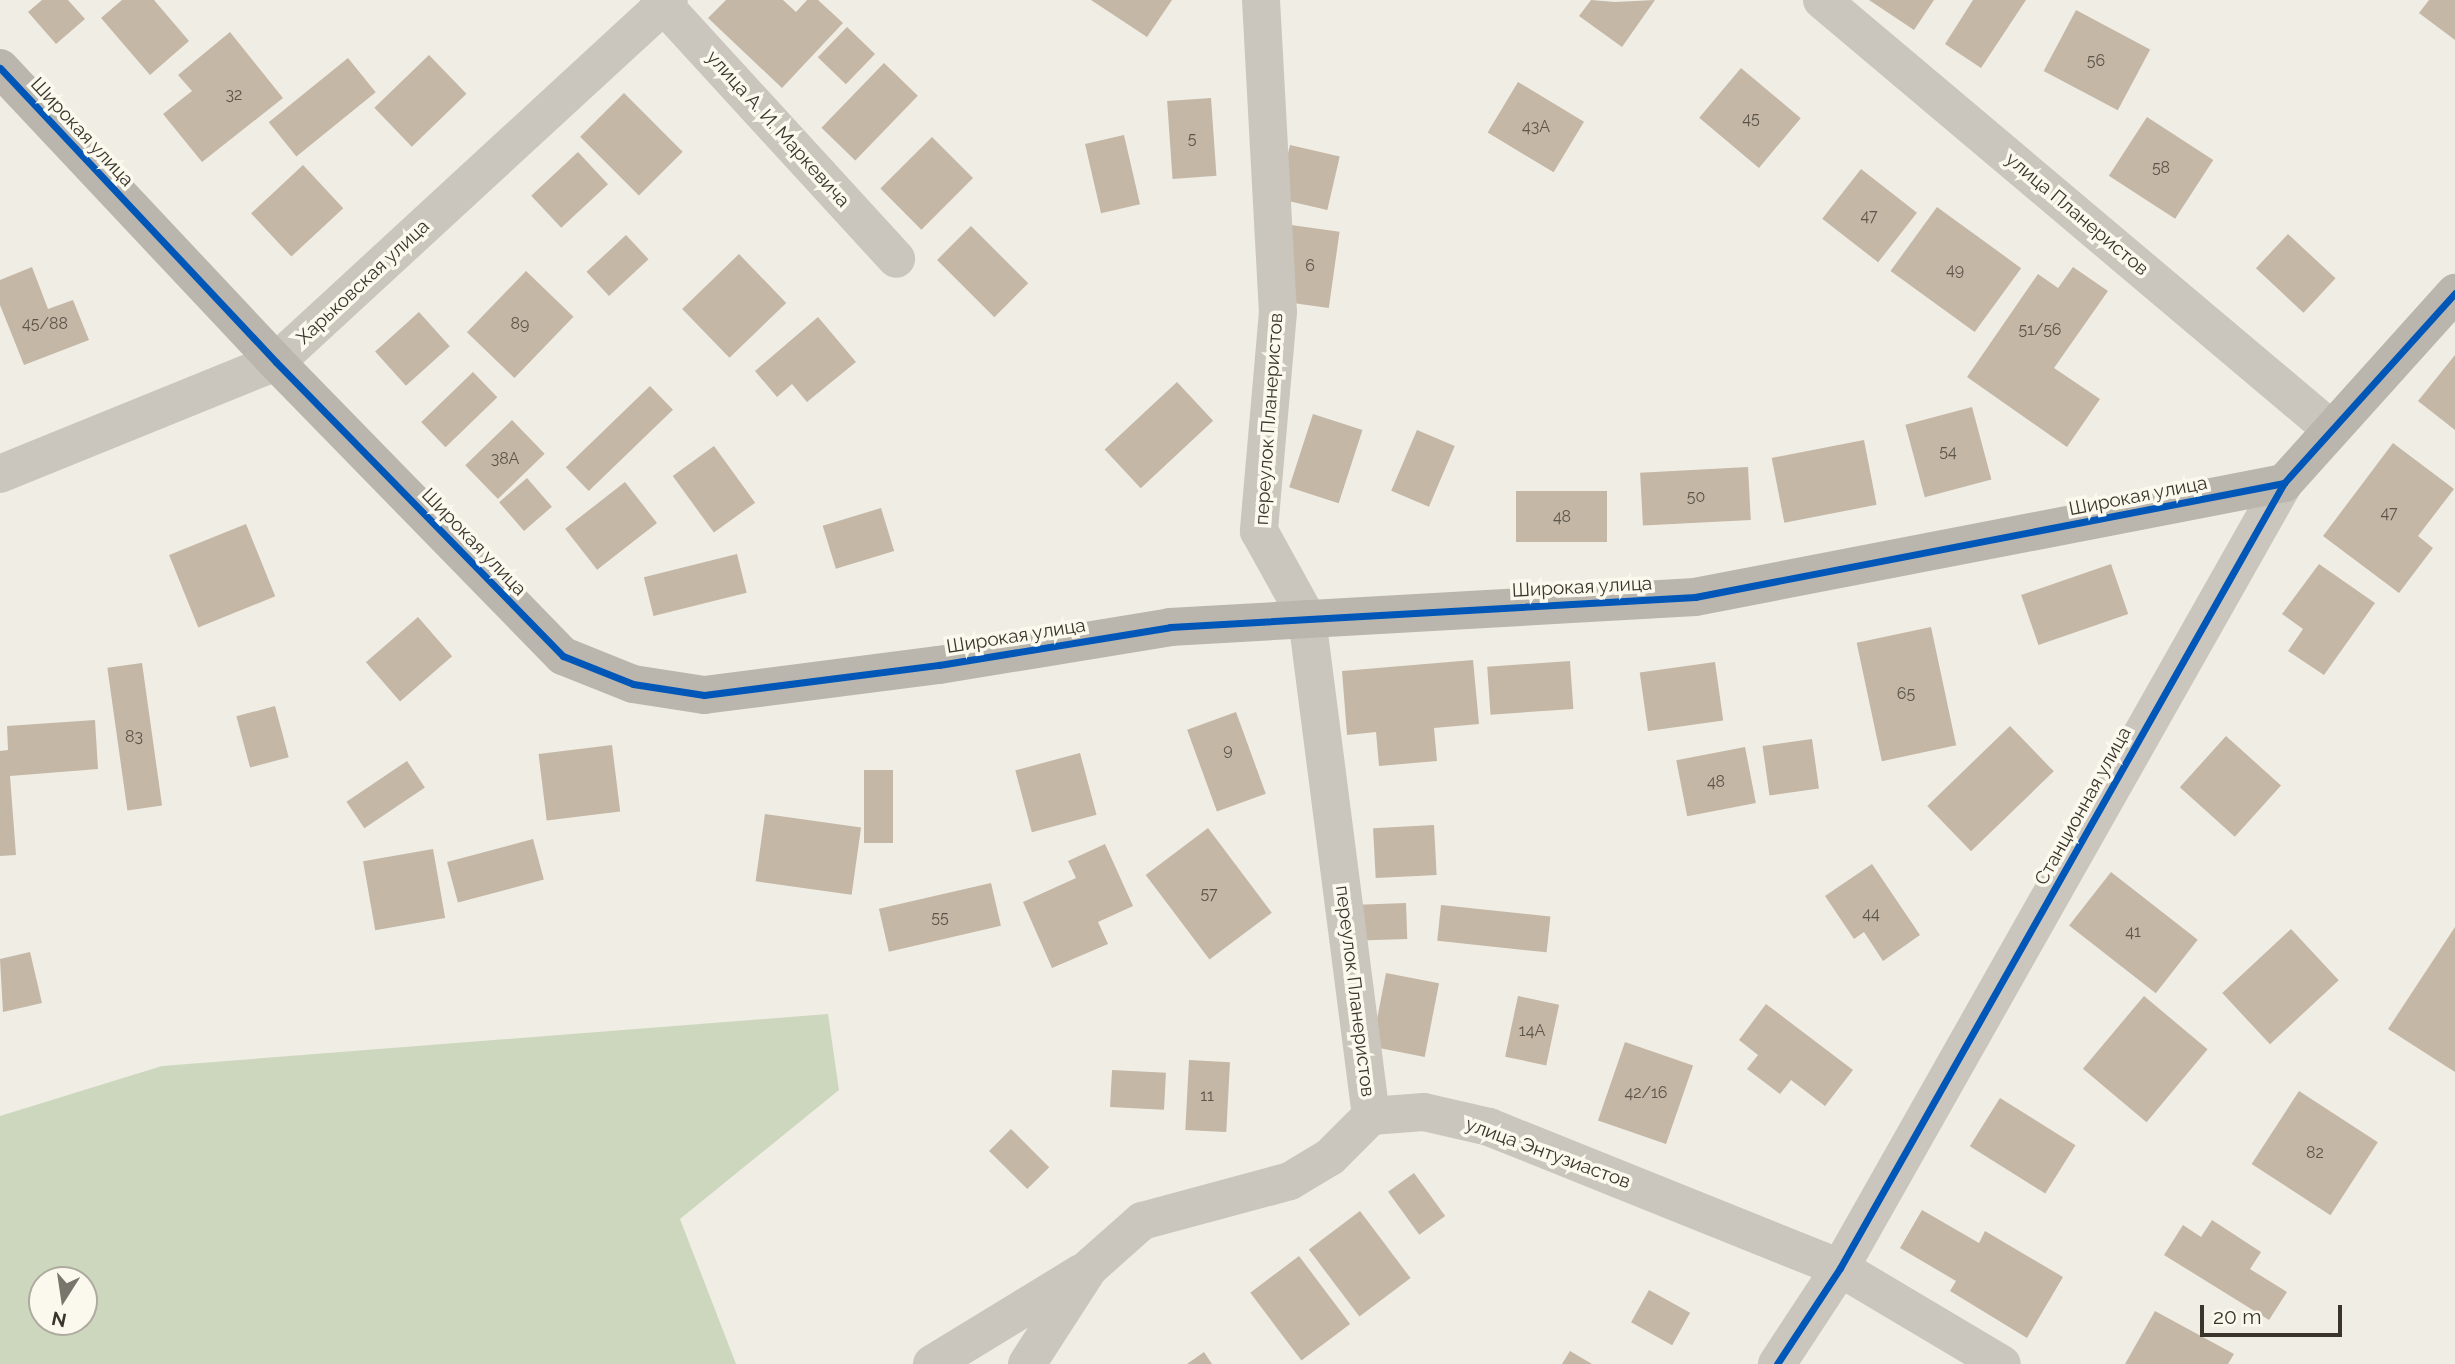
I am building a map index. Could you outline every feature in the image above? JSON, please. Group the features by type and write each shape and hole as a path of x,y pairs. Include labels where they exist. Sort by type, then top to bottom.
{"street":[{"name":"переулок Планеристов","path":"1261,0 1278,312 1259,531 1307,618 1371,1116"},
{"name":"улица Планеристов","path":"1822,0 2331,429"},
{"name":"улица А. И. Маркевича","path":"664,2 896,259"},
{"name":"Харьковская улица","path":"0,474 276,362 664,2"},
{"name":"Широкая улица","path":"0,68 276,362 563,656 633,684 704,695 939,664 1170,627 1695,597 2284,483"},
{"name":"Станционная улица","path":"1777,1364 1840,1268 2284,483 2455,293"},
{"name":"улица Энтузиастов","path":"1371,1116 1424,1112 1489,1127 1840,1268 2002,1364"},
{"path":"932,1364 1089,1268 1142,1221 1290,1181 1330,1157 1371,1116"},
{"path":"1027,1364 1089,1268"}],"green space":[{"path":"828,1014 839,1090 680,1219 736,1364 0,1364 0,1116 162,1066"}],"building":[{"path":"42,0 68,0 85,19 56,44 28,12"},
{"path":"122,0 154,0 189,41 150,75 101,18"},
{"path":"726,0 783,0 796,12 807,0 818,0 843,23 782,88 708,18"},
{"path":"1091,0 1172,0 1147,37"},
{"path":"1591,0 1655,0 1622,47 1579,16"},
{"path":"1869,0 1934,0 1914,30"},
{"path":"1973,0 2026,0 1981,68 1945,44"},
{"path":"2429,0 2455,0 2455,40 2419,13"},
{"path":"2076,10 2150,49 2118,110 2044,71"},
{"path":"847,27 875,54 846,84 818,57"},
{"path":"230,32 283,98 202,162 163,114 192,91 178,75"},
{"path":"429,55 467,94 412,147 374,108"},
{"path":"348,58 376,92 296,156 269,122"},
{"path":"884,63 918,96 855,160 821,128"},
{"path":"1741,68 1801,118 1759,168 1699,118"},
{"path":"1518,82 1584,122 1554,172 1488,133"},
{"path":"624,93 683,152 639,196 580,137"},
{"path":"1211,98 1216,176 1173,179 1167,101"},
{"path":"2147,117 2213,160 2175,219 2109,176"},
{"path":"1124,135 1140,204 1101,213 1085,144"},
{"path":"932,137 973,178 921,230 880,189"},
{"path":"1290,145 1340,156 1327,210 1278,199"},
{"path":"578,152 608,184 561,228 531,196"},
{"path":"303,165 343,208 291,257 251,213"},
{"path":"1861,169 1917,213 1878,262 1822,219"},
{"path":"1937,207 2021,268 1975,332 1891,271"},
{"path":"1291,225 1340,232 1329,308 1280,301"},
{"path":"971,226 1028,283 994,317 937,260"},
{"path":"2288,234 2336,278 2303,313 2256,268"},
{"path":"626,235 649,259 609,296 587,272"},
{"path":"739,254 786,303 729,358 682,309"},
{"path":"32,267 48,309 73,300 89,340 24,365 0,305 0,280"},
{"path":"2073,267 2108,291 2054,368 2100,399 2067,447 1967,377 2038,274 2058,288"},
{"path":"526,271 573,317 514,378 467,332"},
{"path":"419,312 450,346 406,386 375,351"},
{"path":"818,317 856,362 807,402 792,384 777,397 755,371"},
{"path":"2455,355 2455,430 2418,401"},
{"path":"473,372 497,397 446,447 421,422"},
{"path":"1177,382 1213,421 1141,488 1105,450"},
{"path":"650,386 673,410 589,491 566,467"},
{"path":"1972,407 1991,479 1925,497 1905,425"},
{"path":"1313,414 1362,430 1339,503 1289,487"},
{"path":"512,420 545,454 498,499 465,465"},
{"path":"1417,430 1455,446 1429,507 1391,491"},
{"path":"1864,440 1877,505 1784,523 1772,458"},
{"path":"2393,443 2454,489 2418,536 2433,548 2399,593 2323,536"},
{"path":"714,446 755,503 714,533 673,476"},
{"path":"1748,467 1751,520 1643,526 1640,473"},
{"path":"527,478 552,507 524,531 499,502"},
{"path":"625,482 657,523 597,570 565,529"},
{"path":"1516,491 1607,491 1607,542 1516,542"},
{"path":"881,508 894,551 836,569 823,526"},
{"path":"246,524 275,596 198,627 169,555"},
{"path":"737,554 747,593 654,616 644,577"},
{"path":"2111,564 2128,614 2038,645 2021,595"},
{"path":"2319,564 2375,603 2324,675 2288,651 2303,629 2282,614"},
{"path":"418,617 452,656 400,702 366,662"},
{"path":"1931,627 1956,745 1882,761 1857,643"},
{"path":"1473,660 1479,724 1434,728 1437,761 1379,766 1376,732 1347,735 1342,671"},
{"path":"1570,661 1573,709 1491,715 1487,667"},
{"path":"1715,662 1723,720 1648,731 1640,673"},
{"path":"142,663 162,806 127,810 107,668"},
{"path":"275,706 289,757 250,768 236,716"},
{"path":"1236,712 1266,794 1217,812 1187,730"},
{"path":"95,720 98,769 10,776 16,855 0,856 0,751 8,750 7,726"},
{"path":"2010,726 2054,771 1971,851 1927,806"},
{"path":"2226,736 2281,786 2235,837 2180,787"},
{"path":"1812,739 1819,789 1769,795 1762,746"},
{"path":"612,745 620,812 547,821 539,754"},
{"path":"1745,747 1756,803 1687,816 1676,760"},
{"path":"1080,753 1097,815 1032,832 1015,770"},
{"path":"407,761 425,788 364,828 346,802"},
{"path":"864,770 893,770 893,843 864,843"},
{"path":"765,814 861,827 852,895 756,881"},
{"path":"1434,825 1437,875 1376,878 1373,828"},
{"path":"1208,828 1272,913 1209,960 1146,875"},
{"path":"533,839 544,880 458,903 447,862"},
{"path":"1105,844 1133,906 1098,922 1108,944 1052,968 1023,902 1076,878 1068,861"},
{"path":"433,849 445,918 375,930 363,861"},
{"path":"1872,864 1920,935 1883,961 1864,932 1854,939 1825,896"},
{"path":"2111,872 2198,940 2156,993 2069,926"},
{"path":"991,883 1001,926 889,952 879,909"},
{"path":"1406,903 1407,939 1360,941 1359,905"},
{"path":"1441,905 1550,916 1547,952 1437,941"},
{"path":"2455,927 2455,1072 2388,1029"},
{"path":"2291,929 2339,980 2270,1044 2222,993"},
{"path":"30,952 42,1003 3,1012 0,959"},
{"path":"1386,973 1439,983 1425,1057 1372,1047"},
{"path":"1518,996 1559,1005 1546,1065 1505,1057"},
{"path":"2144,996 2208,1049 2147,1122 2083,1069"},
{"path":"1766,1004 1853,1070 1825,1106 1791,1080 1780,1094 1747,1069 1758,1055 1739,1040"},
{"path":"1625,1042 1693,1065 1666,1144 1598,1120"},
{"path":"1189,1060 1230,1062 1226,1132 1185,1130"},
{"path":"1112,1070 1166,1073 1164,1110 1110,1107"},
{"path":"2299,1091 2378,1142 2330,1215 2252,1164"},
{"path":"2000,1098 2075,1145 2045,1194 1970,1146"},
{"path":"1011,1129 1049,1167 1027,1189 989,1151"},
{"path":"1414,1173 1445,1216 1419,1235 1388,1192"},
{"path":"1922,1210 1979,1243 1985,1231 2063,1277 2027,1338 1950,1291 1956,1281 1900,1248"},
{"path":"1360,1211 1411,1278 1359,1317 1309,1250"},
{"path":"2212,1220 2261,1252 2250,1269 2287,1292 2269,1320 2164,1255 2183,1225 2201,1237"},
{"path":"1299,1256 1350,1324 1301,1361 1250,1293"},
{"path":"1649,1290 1690,1313 1672,1345 1631,1322"},
{"path":"2155,1311 2234,1354 2228,1364 2125,1364"},
{"path":"1570,1351 1592,1364 1562,1364"},
{"path":"1204,1352 1212,1364 1187,1364"}],"cycle path":[{"path":"0,68 276,362 563,656 633,684 704,695 939,665 1170,627 1695,597 2284,483"},
{"path":"1777,1364 1840,1268 2284,483 2455,293"}]}
